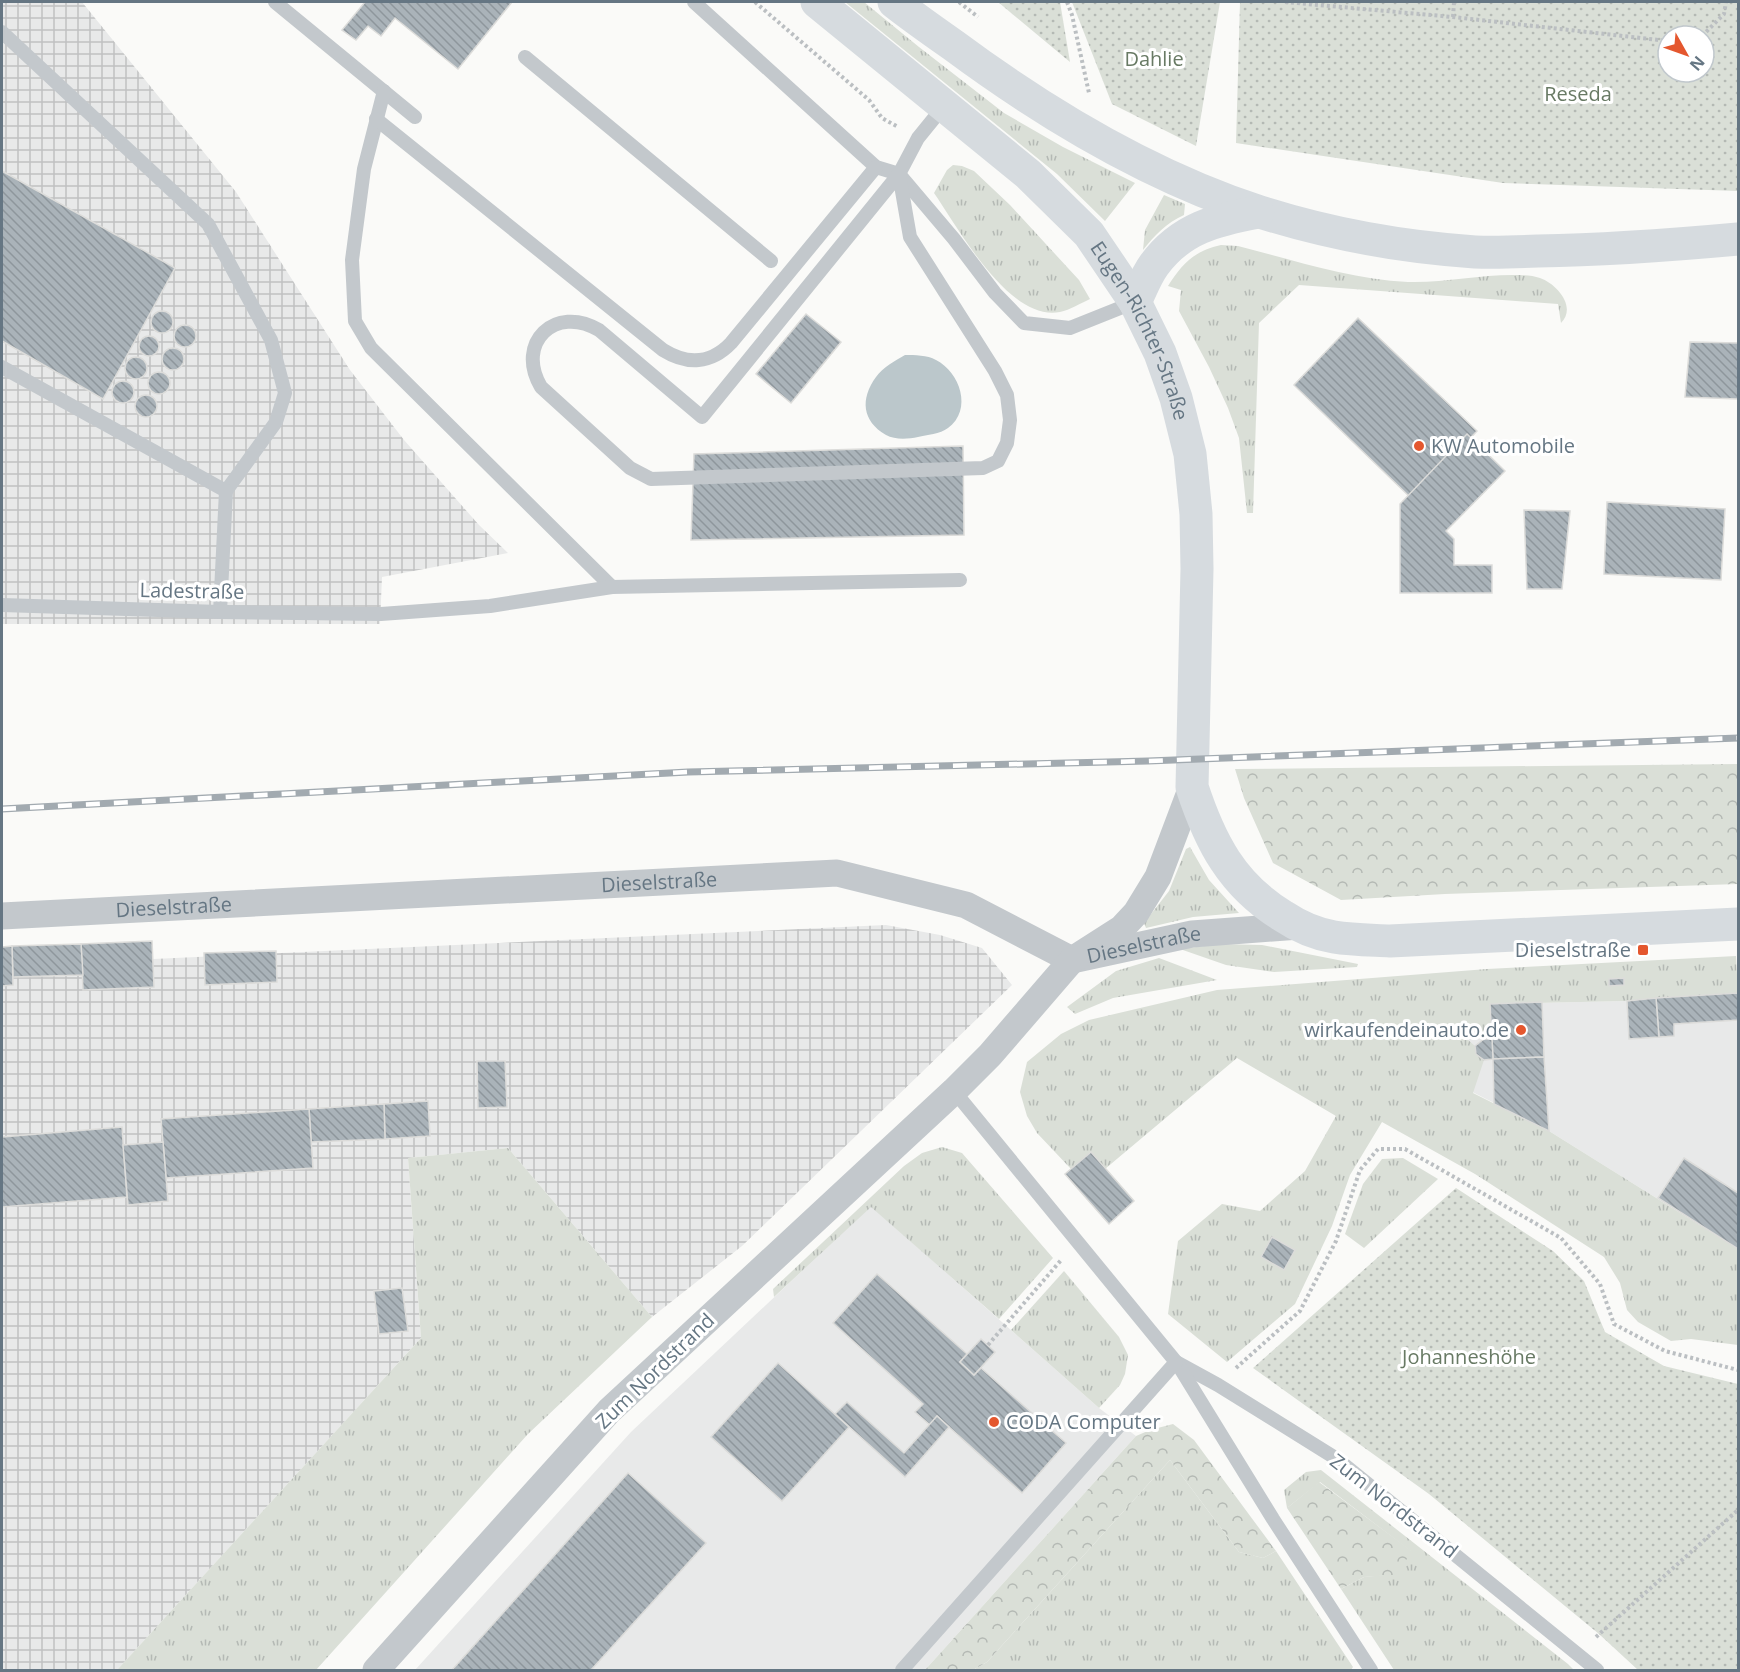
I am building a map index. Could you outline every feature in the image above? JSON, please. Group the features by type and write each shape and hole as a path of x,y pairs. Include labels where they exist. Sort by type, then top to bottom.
{"main road":[{"name":"Eugen-Richter-Straße","path":"817,2 1028,174 1089,234 1135,302 1163,362 1176,398 1190,454 1196,514 1197,569 1192,779"},
{"path":"894,2 995,76 1097,141 1163,173 1258,212 1303,225 1397,244 1476,252 1600,250 1738,239"},
{"path":"1135,302 1153,267 1168,247 1182,237 1217,220 1258,212"},
{"name":"Dieselstraße","path":"1192,779 1203,819 1218,850 1240,883 1266,906 1299,926 1333,937 1390,942 1738,924"}],"street":[{"name":"Zum Nordstrand","path":"376,1671 609,1412 954,1091 990,1055 1072,960 1122,928 1136,913 1158,877 1192,779"},
{"name":"Dieselstraße","path":"2,916 837,873 966,905 1072,960 1192,934 1299,926"}],"lane":[{"path":"274,2 415,117"},
{"path":"694,2 876,167 899,174 954,239 994,293 1024,323 1071,328 1135,302"},
{"path":"2,32 208,224 271,340 285,393 276,422 226,491 220,612"},
{"path":"525,57 771,261"},
{"path":"384,91 364,169 352,260 355,321 371,348 612,587"},
{"path":"899,174 910,237 995,371 1007,395 1010,420 1007,443 998,461 983,468 651,479 630,468 541,387 534,375 533,349 544,333 561,322 574,320 587,323 599,330 702,417 899,174 918,138 944,106"},
{"path":"376,119 663,350 686,360 699,361 711,358 731,343 876,167"},
{"path":"2,367 226,491"},
{"name":"Ladestraße","path":"2,605 220,612 381,614 489,606 612,587 960,579"},
{"name":"Zum Nordstrand","path":"954,1091 1176,1362 1218,1385 1337,1459 1578,1653 1597,1671"},
{"path":"902,1671 1176,1362 1371,1671"}],"path":[{"path":"755,2 869,100 882,118 918,138"},
{"path":"1066,2 1072,15 1097,141"},
{"path":"1285,2 1453,16 1656,40"},
{"path":"1453,16 1454,2"},
{"path":"1714,24 1724,14 1725,2"},
{"path":"1218,1385 1300,1311 1336,1241 1360,1170 1378,1149 1405,1149 1561,1238 1600,1284 1614,1324 1665,1351 1738,1370"},
{"path":"988,1345 1078,1242"},
{"path":"1578,1653 1738,1510"}],"shaded area":[{"path":"2,2 82,2 236,192 350,370 404,440 479,525 508,553 382,577 380,624 2,624"},
{"path":"905,355 925,356 936,360 952,373 957,382 962,402 960,411 956,420 945,430 914,438 893,438 878,429 868,416 866,401 871,385 882,370"},
{"path":"886,925 940,935 982,948 1012,985 742,1246 652,1317 508,1148 408,1158 421,1338 117,1670 2,1670 2,966"},
{"path":"1738,989 1738,1249 1549,1131 1323,1016 1490,1004 1627,1001 1737,993"},
{"path":"871,1206 1099,1408 1136,1436 925,1670 415,1670 631,1432"}],"green space":[{"path":"845,2 864,2 1004,113 1063,147 1135,183 1105,221 1057,174"},
{"path":"998,2 1060,2 1070,62"},
{"name":"Dahlie","path":"1072,2 1220,2 1196,146 1112,104"},
{"name":"Reseda","path":"1240,2 1738,2 1738,191 1503,183 1236,143"},
{"path":"953,165 974,171 1010,205 1079,280 1090,299 1060,312 1041,311 1022,303 1004,288 971,249 934,193 947,170"},
{"path":"1164,195 1185,204 1184,215 1161,230 1143,250 1145,230"},
{"path":"1221,245 1238,246 1322,268 1386,280 1421,282 1500,275 1534,276 1553,285 1563,297 1567,310 1561,323 1558,304 1299,285 1259,323 1253,513 1247,513 1239,438 1209,367 1179,311 1181,290 1168,286 1190,259 1203,251"},
{"path":"1738,764 1738,884 1445,894 1341,900 1273,863 1244,798 1235,769"},
{"path":"1190,847 1209,880 1239,913 1193,917 1146,928 1144,923 1169,891 1186,849"},
{"path":"1220,944 1262,945 1358,964 1357,967 1274,972 1226,965 1180,949"},
{"path":"1736,956 1738,993 1627,1001 1491,1004 1492,1039 1484,1039 1475,1031 1467,1039 1475,1046 1476,1054 1484,1060 1473,1093 1549,1131 1738,1249 1738,1345 1691,1339 1671,1341 1638,1322 1627,1310 1620,1283 1604,1257 1475,1174 1382,1122 1350,1175 1332,1226 1295,1304 1227,1362 1168,1314 1178,1241 1222,1204 1260,1211 1305,1171 1336,1116 1237,1058 1105,1169 1071,1169 1037,1133 1027,1116 1020,1092 1027,1062 1061,1034 1089,1020 1217,990 1487,969"},
{"path":"1159,958 1217,980 1113,998 1075,1014 1067,1007 1116,971"},
{"path":"942,1147 962,1153 1053,1258 999,1319 871,1207 774,1297 773,1289 904,1166 922,1153"},
{"path":"508,1148 652,1317 528,1434 316,1670 117,1670 421,1338 408,1158"},
{"path":"1403,1158 1438,1179 1364,1248 1345,1234 1363,1184 1382,1159"},
{"name":"Johanneshöhe","path":"1456,1188 1553,1251 1584,1281 1605,1332 1664,1366 1738,1384 1738,1670 1638,1670 1599,1634 1429,1494 1253,1368"},
{"path":"1064,1271 1119,1337 1128,1355 1125,1374 1120,1385 1099,1408 1011,1330"},
{"path":"1173,1424 1194,1440 1276,1551 1263,1558 1239,1552 1170,1460 987,1662 973,1670 925,1670 1136,1436"},
{"path":"1170,1460 1239,1552 1263,1558 1276,1551 1353,1667 1351,1670 973,1670 987,1662"},
{"path":"1321,1470 1574,1670 1394,1670 1341,1589 1364,1577 1393,1574 1412,1552 1320,1482 1287,1508 1284,1490 1306,1472"},
{"path":"1319,1482 1413,1552 1393,1575 1364,1577 1341,1589 1287,1508"}],"building":[{"path":"365,2 512,2 458,69 395,18 381,36 368,26 356,40 342,30"},
{"path":"2,171 175,268 103,399 2,341"},
{"path":"162,311 170,314 173,322 170,330 162,333 154,330 151,322 154,314"},
{"path":"806,314 841,342 791,403 756,374"},
{"path":"1358,318 1477,431 1412,499 1294,385"},
{"path":"185,325 193,328 196,336 193,344 185,347 177,344 174,336 177,328"},
{"path":"145,336 153,336 159,342 159,350 153,356 145,356 139,350 139,342"},
{"path":"1690,342 1738,343 1738,399 1685,397"},
{"path":"173,348 181,351 184,359 181,367 173,370 165,367 162,359 165,351"},
{"path":"136,357 144,360 147,368 144,376 136,379 128,376 125,368 128,360"},
{"path":"159,372 167,375 170,383 167,391 159,394 151,391 148,383 151,375"},
{"path":"123,381 131,384 134,392 131,400 123,403 115,400 112,392 115,384"},
{"path":"146,395 154,398 157,406 154,414 146,417 138,414 135,406 138,398"},
{"path":"1467,434 1505,471 1446,531 1454,539 1454,565 1492,565 1492,593 1400,593 1400,504"},
{"path":"963,446 964,535 691,540 694,454"},
{"path":"1607,502 1725,509 1721,580 1604,574"},
{"path":"1524,510 1570,511 1562,589 1527,589"},
{"path":"152,941 154,987 83,990 81,944"},
{"path":"81,944 83,975 13,977 12,946"},
{"path":"12,946 13,985 2,986 2,947"},
{"path":"276,951 277,982 205,985 204,953"},
{"path":"1624,978 1624,985 1609,986 1609,979"},
{"path":"1738,993 1738,1020 1674,1024 1674,1036 1659,1037 1656,998"},
{"path":"1656,998 1659,1037 1629,1039 1627,1001"},
{"path":"1542,1002 1544,1057 1493,1059 1490,1004"},
{"path":"1484,1039 1492,1039 1493,1059 1484,1060 1476,1054 1475,1046"},
{"path":"1544,1057 1549,1131 1494,1104 1493,1059"},
{"path":"477,1061 505,1061 507,1107 478,1108"},
{"path":"428,1101 430,1136 385,1139 384,1104"},
{"path":"384,1104 385,1139 311,1142 309,1109"},
{"path":"309,1109 313,1168 166,1178 161,1119"},
{"path":"122,1127 127,1197 2,1207 2,1137"},
{"path":"163,1142 168,1201 128,1205 123,1145"},
{"path":"1091,1152 1134,1201 1109,1224 1065,1174"},
{"path":"1684,1158 1738,1193 1738,1249 1658,1198"},
{"path":"1272,1237 1295,1250 1284,1270 1261,1257"},
{"path":"877,1274 967,1354 960,1362 974,1375 981,1368 1066,1443 1022,1493 937,1416 930,1425 915,1412 923,1404 833,1323"},
{"path":"402,1288 408,1331 379,1334 374,1291"},
{"path":"981,1339 995,1352 974,1375 960,1362"},
{"path":"778,1363 849,1427 782,1501 711,1437"},
{"path":"847,1402 904,1453 937,1416 949,1427 905,1477 835,1414"},
{"path":"628,1473 706,1543 591,1670 452,1670"}],"railway":[{"path":"2,809 688,772 1148,761 1738,738"}],"place":[{"name":"KW Automobile","path":"1419,446"},
{"name":"Dieselstraße","path":"1643,950"},
{"name":"wirkaufendeinauto.de","path":"1521,1030"},
{"name":"CODA Computer","path":"994,1422"}]}
